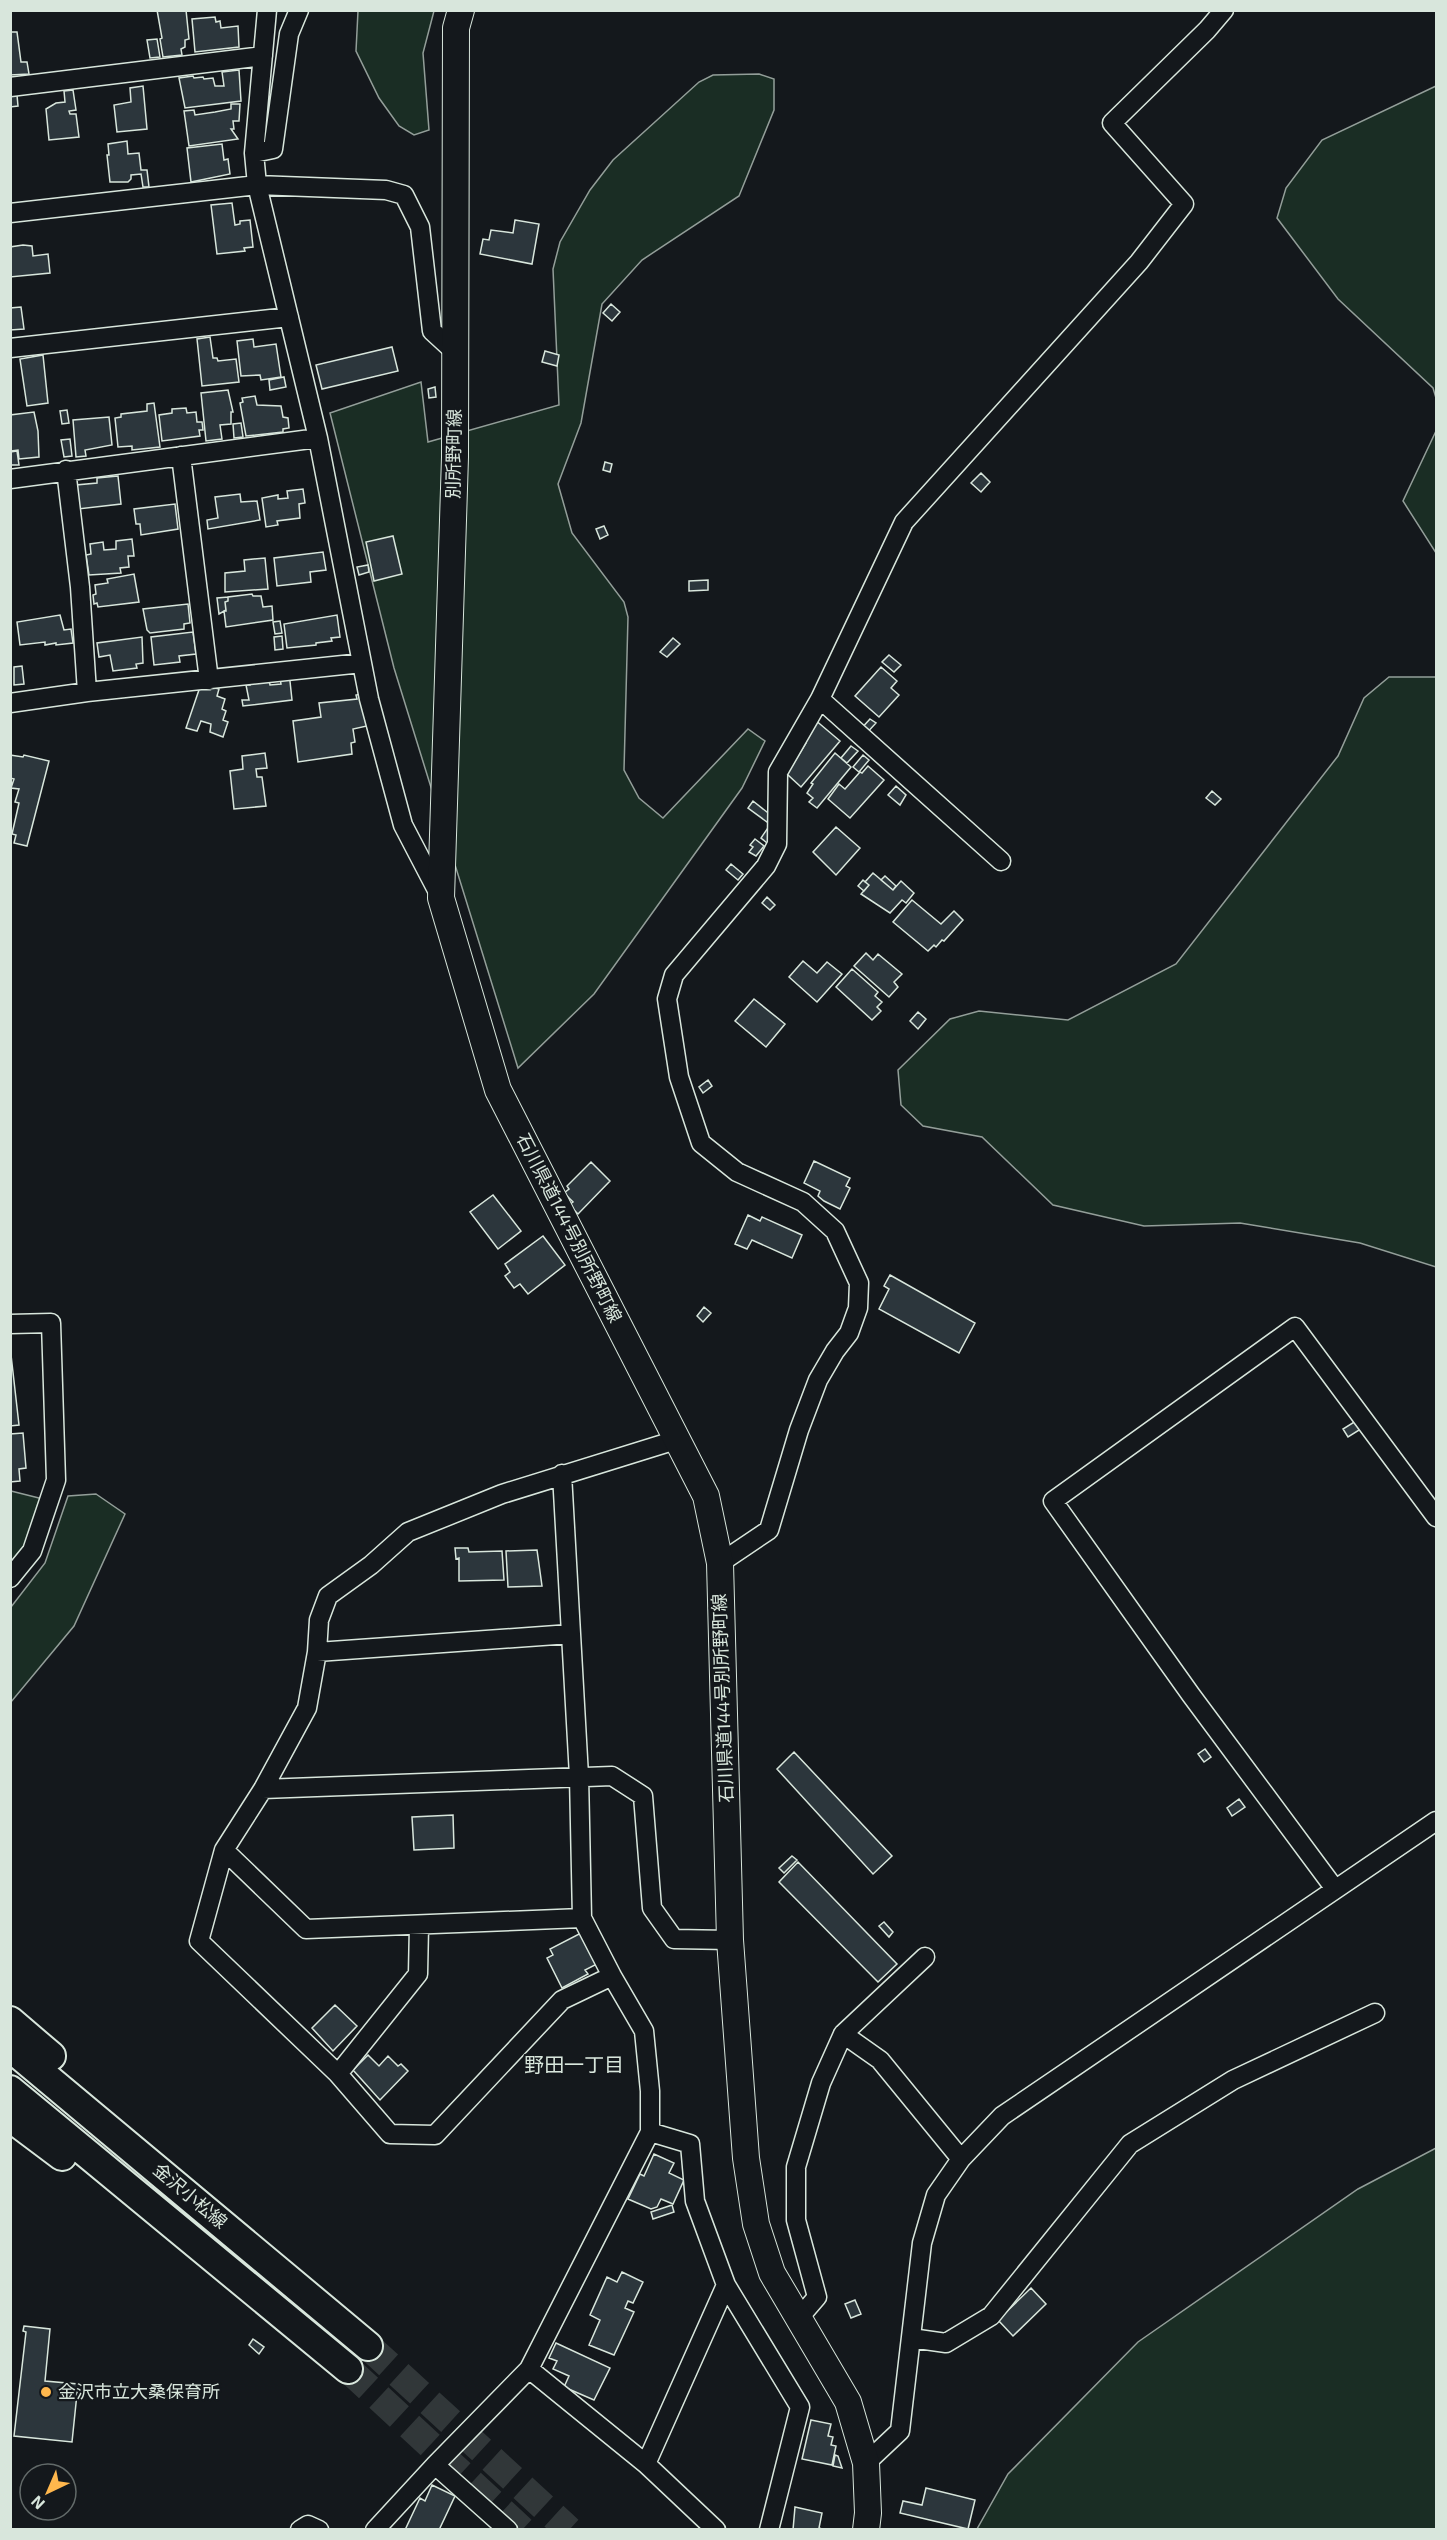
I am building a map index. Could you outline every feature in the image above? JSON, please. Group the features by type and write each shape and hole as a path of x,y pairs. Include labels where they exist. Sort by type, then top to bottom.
{"main road":[{"name":"別所野町線","path":"441,898 455,457 456,28 461,10"},
{"name":"石川県道144号別所野町線","path":"441,898 498,1090 706,1496 720,1563 730,1940 746,2158 756,2224 772,2273 848,2403 866,2463 868,2513 866,2529"},
{"path":"10,2021 178,2168 294,2282"},
{"name":"金沢小松線","path":"10,2047 368,2346"},
{"name":"金沢小松線","path":"10,2090 348,2369"},
{"path":"10,2117 116,2198 248,2286"}],"street":[{"path":"267,10 254,153 257,185 318,438 369,699 404,825 441,898"},
{"path":"254,153 273,149 289,34 299,10"},
{"path":"720,1563 769,1530 799,1430 818,1380 835,1351 849,1334 858,1308 859,1283 835,1231 803,1202 737,1172 701,1143 679,1077 667,999 674,975 766,866 777,844 778,772 820,699 904,522 1139,262 1184,204 1113,123 1207,30 1224,10"},
{"path":"10,87 262,56"},
{"path":"10,213 257,185 386,190 404,195 420,227 432,331 455,352"},
{"path":"10,348 289,317"},
{"path":"10,479 318,438"},
{"path":"181,456 209,680"},
{"path":"66,470 80,587 87,692"},
{"path":"10,703 87,692 362,663"},
{"path":"820,699 1001,861"},
{"path":"10,1324 51,1323 56,1479 32,1551 10,1578"},
{"path":"1335,1889 1191,1695 1053,1501 1295,1327 1437,1517"},
{"path":"612,1976 562,2000 435,2135 390,2134 338,2074 199,1941 224,1850 263,1788 307,1708 317,1652 319,1620 328,1596 371,1565 408,1532 502,1494 676,1440"},
{"path":"375,2529 529,2368 650,2132 650,2091 644,2031 582,1918 579,1776 562,1474"},
{"path":"317,1652 570,1634"},
{"path":"263,1788 612,1776 643,1796 652,1908 674,1939 730,1940"},
{"path":"866,2463 900,2431 922,2243 936,2195 961,2159 1002,2116 1437,1821"},
{"path":"224,1850 306,1929 582,1918"},
{"path":"338,2074 418,1974 419,1926"},
{"path":"799,2318 818,2297 796,2220 796,2167 821,2083 843,2034 925,1957"},
{"path":"911,2338 946,2343 991,2316 1130,2144 1233,2080 1375,2013"},
{"path":"843,2034 880,2060 961,2159"},
{"path":"650,2132 690,2144 695,2201 726,2285 800,2407 770,2529"},
{"path":"646,2464 726,2285"},
{"path":"529,2368 646,2464 716,2529"},
{"path":"435,2465 508,2529"},
{"path":"300,2529 308,2525 319,2529"}],"green space":[{"path":"358,11 434,11 423,53 429,130 414,135 399,126 379,98 356,51"},
{"path":"759,74 774,79 774,110 739,196 642,260 602,304 581,423 558,484 572,533 624,602 628,617 624,770 639,798 663,818 748,729 765,741 742,788 594,994 518,1068 394,668 330,413 421,382 428,442 559,405 553,269 560,242 590,190 613,160 699,82 713,75"},
{"path":"1436,86 1436,398 1433,388 1338,299 1277,218 1286,188 1322,140"},
{"path":"1436,431 1436,553 1403,501"},
{"path":"1389,677 1436,677 1436,1267 1360,1243 1240,1223 1144,1226 1053,1205 982,1137 923,1126 901,1105 898,1070 950,1019 979,1011 1068,1020 1176,964 1338,756 1364,698"},
{"path":"11,1491 47,1500 11,1578"},
{"path":"96,1494 125,1514 74,1626 11,1702 11,1607 45,1563 68,1496"},
{"path":"1436,2148 1436,2529 977,2529 1008,2474 1138,2342 1358,2189"}],"building":[{"path":"157,10 186,10 189,39 185,40 185,47 181,49 182,55 163,57"},
{"path":"215,17 216,22 220,21 221,28 238,26 239,47 195,52 192,19"},
{"path":"10,32 17,32 21,62 27,62 29,74 10,75"},
{"path":"157,39 160,57 150,58 147,40"},
{"path":"239,70 241,101 185,108 179,78 193,76 204,79 213,78 215,86 224,86 222,72"},
{"path":"143,86 147,129 117,132 114,105 131,102 130,88"},
{"path":"73,90 76,110 69,111 70,114 76,114 79,137 49,140 46,109 56,103 65,102 64,91"},
{"path":"17,95 18,106 10,107 10,96"},
{"path":"231,104 240,104 239,121 233,121 234,129 231,129 238,139 189,146 184,111 194,110 195,115 231,109"},
{"path":"127,141 128,154 139,153 141,170 147,170 149,187 143,187 141,174 131,175 128,182 110,182 108,144"},
{"path":"222,144 224,160 228,159 230,174 191,182 187,148"},
{"path":"232,203 235,225 240,224 240,221 250,220 253,247 244,248 245,251 217,254 211,205"},
{"path":"515,220 539,224 532,264 480,254 483,239 489,240 491,230 513,233"},
{"path":"32,246 33,256 48,254 50,273 10,277 10,247"},
{"path":"611,304 620,312 612,321 603,313"},
{"path":"21,307 24,329 10,330 10,308"},
{"path":"210,337 213,358 217,358 218,361 236,359 239,382 202,386 197,339"},
{"path":"253,339 254,347 276,344 281,377 261,380 260,375 241,376 237,341"},
{"path":"392,347 398,371 322,389 316,365"},
{"path":"545,351 559,355 557,366 542,362"},
{"path":"43,355 48,403 27,406 20,359"},
{"path":"284,377 286,387 270,390 269,380"},
{"path":"435,387 436,397 429,398 428,389"},
{"path":"228,390 233,412 231,412 231,424 220,425 222,439 206,441 201,393"},
{"path":"255,396 257,405 281,406 283,417 288,418 289,428 283,429 283,432 246,436 240,403 243,402 242,398"},
{"path":"154,403 160,447 132,450 132,446 118,447 115,418 121,417 121,414 147,411 147,404"},
{"path":"186,408 187,413 196,412 197,422 202,422 203,430 199,430 200,436 162,441 159,415 172,413 172,409"},
{"path":"67,410 69,423 62,424 60,411"},
{"path":"34,412 38,431 39,457 19,459 18,450 11,451 10,415"},
{"path":"109,417 112,445 85,450 86,456 76,457 73,420"},
{"path":"241,423 243,437 234,438 233,424"},
{"path":"70,439 72,456 64,457 61,440"},
{"path":"17,451 19,465 10,465 10,452"},
{"path":"605,462 612,464 610,472 603,470"},
{"path":"981,473 990,482 981,492 971,483"},
{"path":"118,476 121,504 78,509 76,485 97,483 97,478"},
{"path":"303,489 305,503 299,504 300,518 277,521 278,525 266,527 262,498 278,495 278,499 288,498 287,491"},
{"path":"240,494 241,502 257,501 260,520 208,529 207,520 218,518 215,497"},
{"path":"175,504 178,529 141,535 140,524 136,524 134,509"},
{"path":"604,526 608,535 600,539 596,529"},
{"path":"393,536 402,574 374,581 366,542"},
{"path":"132,539 134,556 128,556 129,567 120,568 121,573 89,575 86,555 91,554 90,544 103,542 104,550 116,549 116,541"},
{"path":"323,552 326,570 310,572 311,582 277,586 274,558"},
{"path":"265,558 268,589 225,592 225,573 245,571 244,560"},
{"path":"368,565 369,572 359,575 357,567"},
{"path":"134,574 139,602 98,607 97,603 94,604 95,585 108,583 107,579"},
{"path":"708,580 708,590 689,591 689,581"},
{"path":"252,594 261,596 263,607 272,606 273,620 226,627 224,611 226,611 225,602 228,601 228,597"},
{"path":"228,597 228,601 225,602 226,610 219,614 217,598"},
{"path":"188,604 190,623 184,624 184,629 150,633 147,630 143,609"},
{"path":"60,615 64,630 71,629 73,643 45,645 45,642 20,645 17,622"},
{"path":"337,615 340,637 331,638 332,641 316,643 316,645 287,648 284,624"},
{"path":"280,621 282,633 275,634 273,622"},
{"path":"193,632 196,654 179,656 180,662 154,665 151,637"},
{"path":"282,636 283,649 275,650 274,637"},
{"path":"142,637 143,663 136,664 137,668 113,671 110,655 99,657 97,643"},
{"path":"673,638 680,644 667,657 660,652"},
{"path":"889,655 901,665 894,672 882,662"},
{"path":"22,666 24,684 14,685 14,667"},
{"path":"881,667 897,681 891,688 899,695 879,717 855,696"},
{"path":"289,672 292,700 243,706 242,700 249,700 246,685 250,685 249,677 268,675 270,685 281,684 279,673"},
{"path":"201,684 219,689 217,696 225,699 222,709 226,711 223,720 228,722 223,737 210,732 211,724 201,721 197,731 186,728"},
{"path":"367,693 367,726 353,729 355,742 351,743 352,754 298,762 293,721 321,717 319,703 357,699 356,695"},
{"path":"814,719 840,741 801,787 787,774 806,743 799,737"},
{"path":"870,719 876,723 864,736 859,731"},
{"path":"851,746 858,751 847,763 841,758"},
{"path":"265,753 267,768 256,769 257,777 262,777 266,806 234,809 230,771 243,769 242,756"},
{"path":"835,753 851,767 817,808 809,802 813,798 807,793 813,784 811,783"},
{"path":"10,755 23,757 24,755 49,761 27,846 14,843 16,835 12,834 19,803 15,802 19,789 11,788 14,779 10,778"},
{"path":"863,755 869,760 859,772 853,767"},
{"path":"868,766 884,780 850,818 828,799 839,784 845,789"},
{"path":"896,786 906,795 900,805 888,795"},
{"path":"1212,791 1221,799 1215,805 1206,798"},
{"path":"753,801 772,816 767,822 748,808"},
{"path":"770,825 774,833 767,843 761,838"},
{"path":"836,827 860,848 836,875 813,852"},
{"path":"755,839 764,846 756,856 749,852 753,847 750,845"},
{"path":"731,864 743,874 738,880 726,870"},
{"path":"873,873 893,890 901,881 914,893 906,903 902,900 890,913 861,894 869,885 865,882"},
{"path":"885,876 896,886 893,890 881,880"},
{"path":"863,880 869,885 864,891 858,886"},
{"path":"767,897 775,905 770,910 762,903"},
{"path":"912,900 941,924 954,911 963,920 944,941 942,940 936,947 934,945 928,951 893,922"},
{"path":"866,953 873,960 878,954 902,974 894,982 898,987 889,997 854,966"},
{"path":"803,961 817,973 827,962 842,974 817,1002 789,977"},
{"path":"852,969 878,992 875,996 882,1002 877,1007 881,1011 872,1020 836,987"},
{"path":"754,999 785,1024 766,1047 735,1021"},
{"path":"918,1012 926,1019 918,1029 910,1021"},
{"path":"708,1080 712,1086 703,1093 699,1087"},
{"path":"814,1161 850,1178 846,1186 850,1188 840,1209 818,1196 820,1191 804,1183"},
{"path":"591,1162 610,1181 578,1214 569,1205 573,1202 564,1193 569,1189 567,1186"},
{"path":"493,1195 521,1231 498,1249 470,1212"},
{"path":"748,1215 760,1221 762,1217 802,1235 792,1258 752,1240 747,1249 735,1244"},
{"path":"543,1236 565,1265 528,1294 520,1284 514,1288 505,1276 510,1272 505,1264"},
{"path":"890,1275 975,1323 959,1353 879,1309 889,1289 884,1286"},
{"path":"704,1307 711,1313 703,1322 697,1316"},
{"path":"10,1346 19,1425 10,1426"},
{"path":"1359,1419 1364,1427 1348,1437 1343,1429"},
{"path":"23,1433 26,1468 19,1469 20,1481 10,1482 10,1434"},
{"path":"455,1548 468,1548 469,1552 502,1551 504,1580 459,1581 459,1558 456,1559"},
{"path":"537,1550 542,1586 508,1587 506,1551"},
{"path":"1205,1749 1211,1757 1204,1762 1198,1754"},
{"path":"794,1752 892,1856 873,1874 777,1769"},
{"path":"1239,1799 1245,1807 1232,1816 1227,1808"},
{"path":"453,1815 454,1848 414,1850 412,1817"},
{"path":"792,1856 797,1860 784,1873 779,1868"},
{"path":"798,1862 897,1964 878,1982 779,1882"},
{"path":"884,1922 893,1932 889,1937 879,1926"},
{"path":"581,1933 597,1964 585,1970 588,1974 562,1988 547,1958 553,1955 550,1949"},
{"path":"335,2005 357,2026 333,2051 312,2028"},
{"path":"368,2055 379,2066 388,2056 398,2066 401,2064 408,2071 380,2100 353,2070"},
{"path":"654,2154 674,2163 669,2173 684,2180 673,2204 661,2199 657,2207 651,2209 628,2199 640,2174 644,2176"},
{"path":"672,2205 674,2212 653,2219 651,2212"},
{"path":"622,2272 643,2282 633,2303 628,2301 625,2308 634,2312 614,2355 589,2345 600,2320 590,2315 607,2277 617,2282"},
{"path":"1031,2288 1046,2304 1013,2336 998,2320"},
{"path":"855,2300 861,2314 851,2318 845,2304"},
{"path":"24,2326 50,2329 45,2381 78,2384 72,2442 14,2436 26,2332 23,2331"},
{"path":"253,2339 264,2347 259,2354 249,2345"},
{"path":"556,2343 610,2368 594,2400 564,2387 569,2376 553,2369 557,2361 549,2358"},
{"path":"811,2420 831,2424 828,2436 833,2437 831,2445 836,2446 832,2465 802,2459"},
{"path":"835,2455 838,2456 842,2468 833,2466"},
{"path":"432,2485 455,2496 439,2530 405,2530 420,2498 425,2501"},
{"path":"432,2485 455,2496 439,2530 405,2530 420,2498 425,2501"},
{"path":"926,2488 975,2500 968,2529 900,2513 903,2501 922,2505"},
{"path":"795,2507 822,2513 819,2528 825,2530 793,2530"}],"tunnel":[{"path":"368,2346 569,2530"},
{"path":"348,2369 522,2530"}],"place":[{"name":"金沢市立大桑保育所","path":"46,2392"}],"district":[{"name":"野田一丁目","path":"574,2065"}]}
